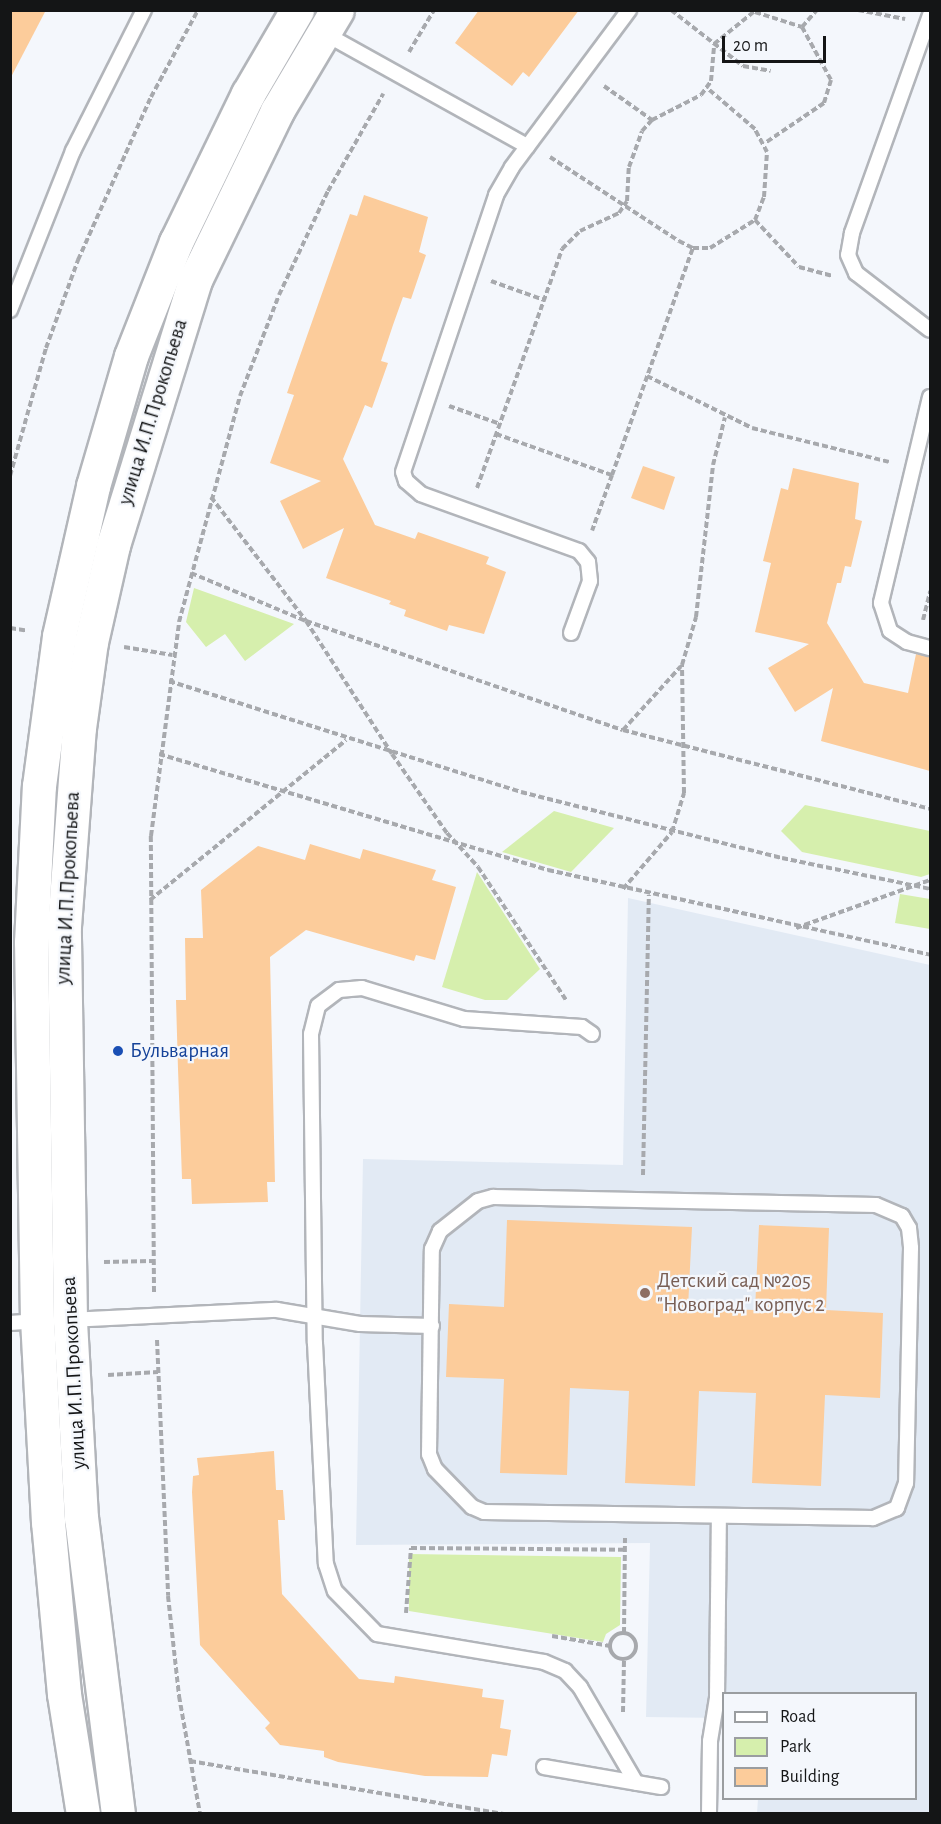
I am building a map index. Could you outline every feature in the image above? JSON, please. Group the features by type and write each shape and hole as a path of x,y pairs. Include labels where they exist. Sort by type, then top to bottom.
{"street":[{"path":"295,13 330,21"},
{"name":"улица И.П.Прокопьева","path":"83,1814 64,1694 24,1322 31,942 39,786 59,636 93,486 131,356 176,242 248,94 295,13"},
{"name":"улица И.П.Прокопьева","path":"118,1814 81,1518 70,1320 64,926 69,823 91,642 138,454 195,280 255,153 330,21"}],"lane":[{"path":"10,310 73,151 144,10"},
{"path":"571,633 590,580 583,556 421,494 406,481 405,458 496,195 528,145 629,10"},
{"path":"929,19 849,244 856,273 930,330"},
{"path":"330,21 528,145"},
{"path":"924,646 890,631 881,603 930,397"},
{"path":"587,1030 481,1022 362,988 339,990 318,1006 311,1034 316,1316 326,1564 335,1591 365,1625 383,1637 541,1662 565,1671 580,1687 636,1783"},
{"path":"493,1197 643,1200 876,1205 902,1216 909,1228 906,1482 900,1502 886,1516 873,1518 484,1512 472,1507 435,1469 429,1454 432,1250 440,1231 478,1201 493,1197"},
{"path":"24,1322 267,1310 432,1326"},
{"path":"709,1814 710,1741 717,1698 719,1516"},
{"path":"544,1767 661,1787"}],"path":[{"path":"10,476 46,348 78,260 151,97 198,10"},
{"path":"404,61 434,10"},
{"path":"671,10 743,66 771,71"},
{"path":"802,27 817,10"},
{"path":"858,10 929,19"},
{"path":"707,88 714,44 756,11 802,27 828,70 829,95 765,142"},
{"path":"583,72 652,120"},
{"path":"528,145 693,248 710,248 755,220 764,197 765,142 707,88"},
{"path":"469,511 567,242 625,206 634,147 652,120 707,88"},
{"path":"154,1299 149,901 159,754 172,656 190,573 240,396 279,296 328,191 385,90"},
{"path":"755,220 799,267 830,276 856,273"},
{"path":"583,556 693,248"},
{"path":"468,273 544,300"},
{"path":"647,376 725,417 752,428 913,467"},
{"path":"426,398 500,424"},
{"path":"623,889 672,832 684,793 682,666 696,617 713,465 725,417"},
{"path":"496,434 612,475"},
{"path":"211,497 306,621 392,754 458,846 504,904 587,1030"},
{"path":"190,573 306,621 623,730 930,809"},
{"path":"924,646 930,591"},
{"path":"119,646 172,656"},
{"path":"623,730 682,666"},
{"path":"169,681 392,754 672,832 930,889"},
{"path":"149,901 347,740"},
{"path":"159,754 458,846 623,889 930,955"},
{"path":"796,928 930,880"},
{"path":"643,1200 649,895"},
{"path":"94,1263 152,1261"},
{"path":"156,1330 168,1596 190,1761 200,1814"},
{"path":"104,1375 158,1372"},
{"path":"624,1633 626,1514"},
{"path":"406,1613 411,1548 625,1550"},
{"path":"395,1611 417,1615"},
{"path":"548,1636 610,1646 620,1659 633,1654 635,1641 624,1633"},
{"path":"610,1646 615,1636 624,1633"},
{"path":"190,1761 504,1814"}],"shaded area":[{"name":"Детский сад №205 \"Новоград\" корпус 2","path":"628,898 930,965 930,1813 757,1813 758,1800 917,1800 917,1692 722,1692 722,1718 646,1717 650,1543 356,1545 363,1159 623,1165"}],"green space":[{"path":"194,588 294,624 245,661 225,634 206,647 186,622"},
{"path":"805,805 930,831 930,874 921,877 802,852 781,831"},
{"path":"554,811 614,828 571,872 502,852"},
{"path":"477,872 540,969 507,1000 485,1000 442,987"},
{"path":"900,894 930,899 930,929 895,923"},
{"path":"409,1554 621,1557 620,1625 606,1634 603,1642 409,1611"}],"building":[{"path":"10,10 46,10 10,79"},
{"path":"479,10 579,10 529,77 523,72 512,86 455,43"},
{"path":"364,195 428,217 419,252 426,255 411,299 403,297 393,325 381,361 388,363 372,408 365,405 343,459 375,525 415,539 418,532 489,557 486,564 506,572 484,634 449,625 447,631 404,616 406,610 389,604 391,601 326,578 344,528 303,549 280,501 321,481 270,463 294,395 287,393 295,370 350,214 357,216"},
{"path":"643,466 675,477 664,510 631,498"},
{"path":"793,468 859,483 855,519 862,521 851,567 845,566 841,583 837,583 827,623 864,683 908,693 916,654 930,657 930,771 821,741 833,688 795,712 768,668 809,644 755,632 771,563 763,561 781,488 788,490"},
{"path":"310,844 360,859 363,849 436,870 432,880 456,887 435,960 416,955 414,961 306,930 270,957 275,1182 267,1182 268,1202 192,1204 191,1179 182,1179 176,1000 186,1000 185,938 203,938 201,890 258,846 305,860"},
{"path":"507,1220 692,1227 688,1308 755,1310 759,1225 829,1228 826,1310 883,1313 880,1398 825,1395 821,1486 752,1483 756,1393 699,1391 695,1486 625,1483 629,1391 570,1388 567,1475 500,1473 504,1379 446,1377 449,1304 504,1307"},
{"path":"274,1451 276,1490 283,1490 285,1520 278,1520 282,1594 359,1679 394,1683 395,1676 483,1689 482,1697 504,1700 500,1728 511,1730 507,1756 492,1754 488,1777 425,1776 338,1762 324,1757 324,1751 280,1745 265,1728 270,1723 200,1645 192,1492 193,1476 199,1475 197,1458"}],"place":[{"name":"Бульварная","path":"118,1051"},
{"name":"Детский сад №205 \"Новоград\" корпус 2","path":"645,1293"}]}
